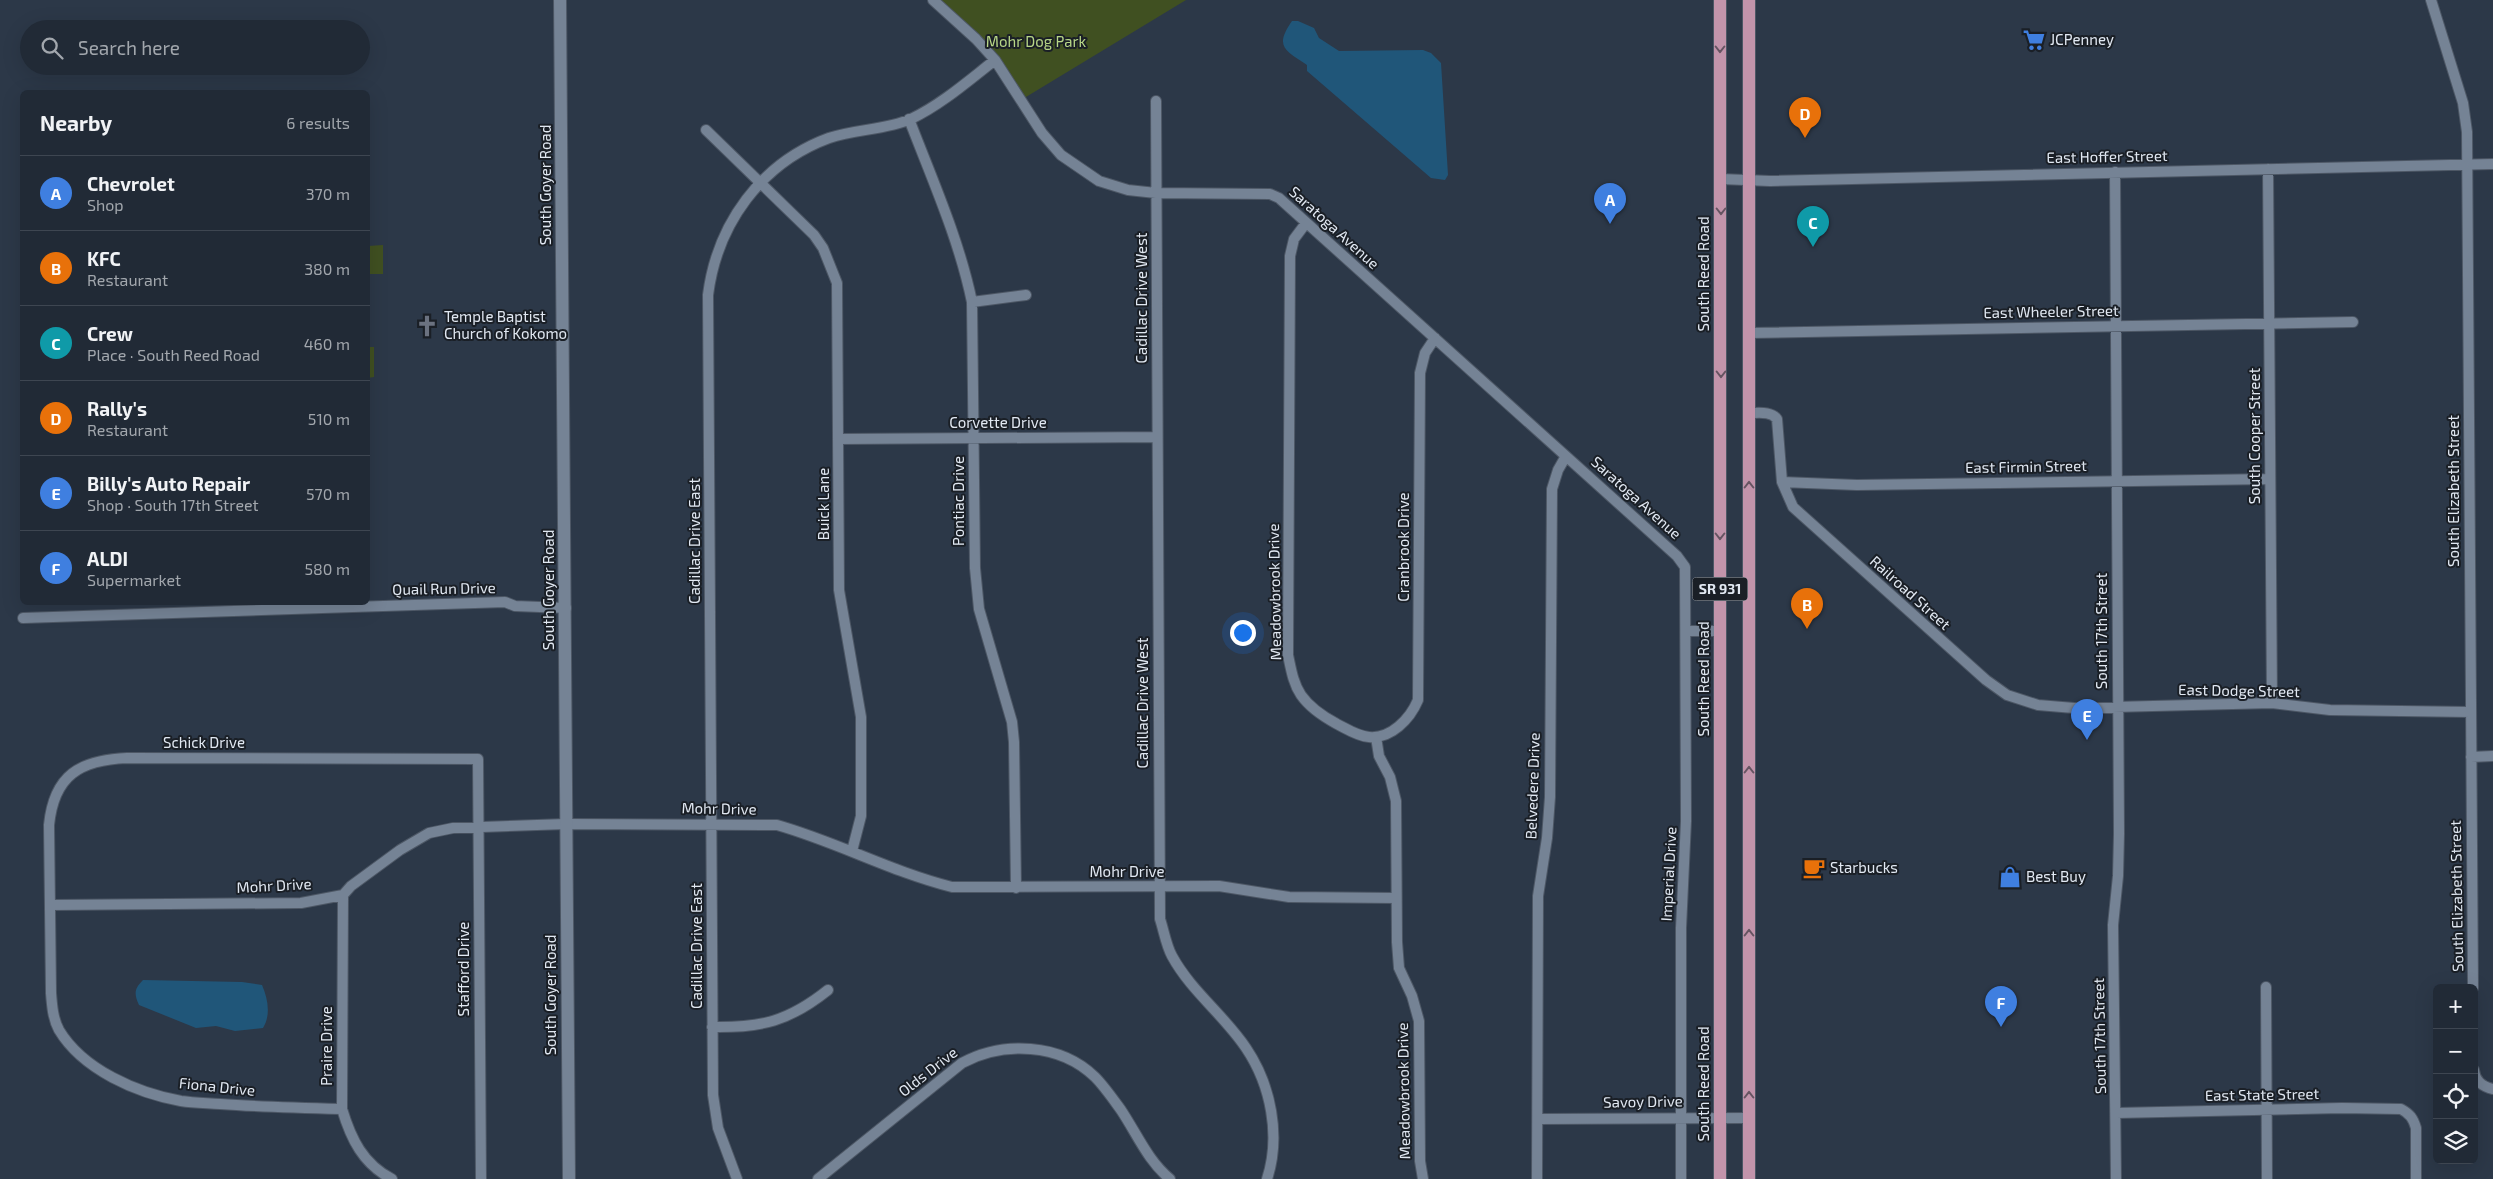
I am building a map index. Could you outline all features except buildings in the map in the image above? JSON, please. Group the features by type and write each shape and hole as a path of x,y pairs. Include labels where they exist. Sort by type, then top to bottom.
{"main road":[{"name":"South Reed Road","path":"1720,0 1720,1179"},
{"name":"SR 931","path":"1749,1179 1750,0"}],"street":[{"name":"South Goyer Road","path":"560,0 569,1179"},
{"name":"Saratoga Avenue","path":"933,0 976,39 995,60 1042,133 1061,156 1099,181 1128,190 1156,193 1270,194 1279,198 1677,556 1686,571"},
{"name":"South Elizabeth Street","path":"2431,0 2464,103 2468,164 2473,984"},
{"name":"Cadillac Drive East","path":"737,1179 718,1128 713,1095 708,295 719,245 735,212 759,182 797,154 830,138 909,120 946,99 995,60"},
{"name":"Cadillac Drive West","path":"1156,101 1160,920 1171,954 1184,975 1246,1047 1261,1074 1270,1104 1274,1131 1267,1179"},
{"name":"Pontiac Drive","path":"909,120 956,243 972,302 975,568 979,609 1012,722 1014,742 1016,888"},
{"name":"Buick Lane","path":"706,130 814,235 824,248 837,283 840,590 861,716 861,816 852,852"},
{"name":"East Hoffer Street","path":"1721,179 1749,180 2493,164"},
{"name":"South Cooper Street","path":"2268,169 2272,703"},
{"name":"South 17th Street","path":"2115,172 2118,876 2113,925 2116,1179"},
{"name":"Meadowbrook Drive","path":"1306,223 1294,239 1290,256 1288,655 1292,677 1301,695 1323,717 1356,734 1376,736 1379,756 1390,777 1396,801 1396,898 1400,968 1412,996 1419,1021 1420,1161 1423,1179"},
{"path":"972,302 1026,295"},
{"name":"East Wheeler Street","path":"1749,334 2353,322"},
{"name":"Cranbrook Drive","path":"1376,736 1384,736 1404,723 1418,700 1420,373 1425,353 1435,338"},
{"name":"Railroad Street","path":"1750,413 1767,413 1774,415 1777,419 1782,482 1793,507 1986,680 2007,695 2038,705"},
{"name":"Corvette Drive","path":"838,439 1157,437"},
{"name":"Belvedere Drive","path":"1537,1179 1538,896 1547,838 1550,798 1552,489 1558,470 1566,456"},
{"name":"East Firmin Street","path":"1782,482 1857,485 2270,479"},
{"name":"Imperial Drive","path":"1681,1179 1681,928 1686,821 1686,571"},
{"name":"Quail Run Drive","path":"370,605 505,602 515,606 566,608"},
{"name":"Quail Run Drive","path":"23,618 368,605"},
{"path":"1686,631 1720,631"},
{"name":"East Dodge Street","path":"2038,705 2074,708 2272,703 2330,710 2471,712"},
{"path":"2471,757 2493,756"},
{"name":"Schick Drive","path":"51,905 50,809 69,773 86,764 102,759 127,758 478,759"},
{"name":"Stafford Drive","path":"478,759 481,1179"},
{"name":"Mohr Drive","path":"51,905 301,903 343,894 400,850 429,833 453,828 566,824 777,825 809,835 923,880 952,887 1220,886 1289,897 1396,898"},
{"name":"Praire Drive","path":"343,894 342,1109 350,1134 362,1155 382,1174 392,1179"},
{"name":"Fiona Drive","path":"51,905 52,1012 58,1029 75,1052 98,1070 138,1088 181,1101 255,1107 342,1109"},
{"path":"2266,987 2267,1179"},
{"path":"712,1027 751,1026 779,1020 806,1007 828,990"},
{"name":"Olds Drive","path":"818,1179 962,1063 977,1055 1007,1048 1031,1048 1046,1051 1073,1062 1094,1076 1120,1110 1151,1160 1170,1179"},
{"path":"2475,1074 2481,1084 2493,1089"},
{"name":"East State Street","path":"2116,1112 2352,1108 2400,1109 2409,1113 2414,1120 2416,1128 2416,1179"},
{"name":"Savoy Drive","path":"1538,1118 1720,1116 1749,1118"}],"green space":[{"name":"Mohr Dog Park","path":"933,0 1186,0 1021,100 995,60"},
{"path":"383,245 383,274 370,274 370,246"},
{"path":"370,347 374,347 374,377 370,378"}],"water":[{"path":"1292,21 1298,21 1314,28 1319,38 1339,51 1423,50 1431,53 1441,63 1448,175 1445,180 1431,178 1307,71 1307,65 1288,51 1283,42"},
{"path":"143,980 242,982 262,985 268,1007 266,1023 263,1028 235,1031 216,1026 196,1028 139,1005 136,992"}],"place":[{"name":"JCPenney","path":"2034,40"},
{"name":"Rally's","path":"1805,138"},
{"name":"Chevrolet","path":"1610,224"},
{"name":"Crew","path":"1813,247"},
{"name":"Temple Baptist Church of Kokomo","path":"427,326"},
{"name":"KFC","path":"1807,629"},
{"name":"Billy's Auto Repair","path":"2087,740"},
{"name":"Starbucks","path":"1814,868"},
{"name":"Best Buy","path":"2010,877"},
{"name":"ALDI","path":"2001,1027"}]}
